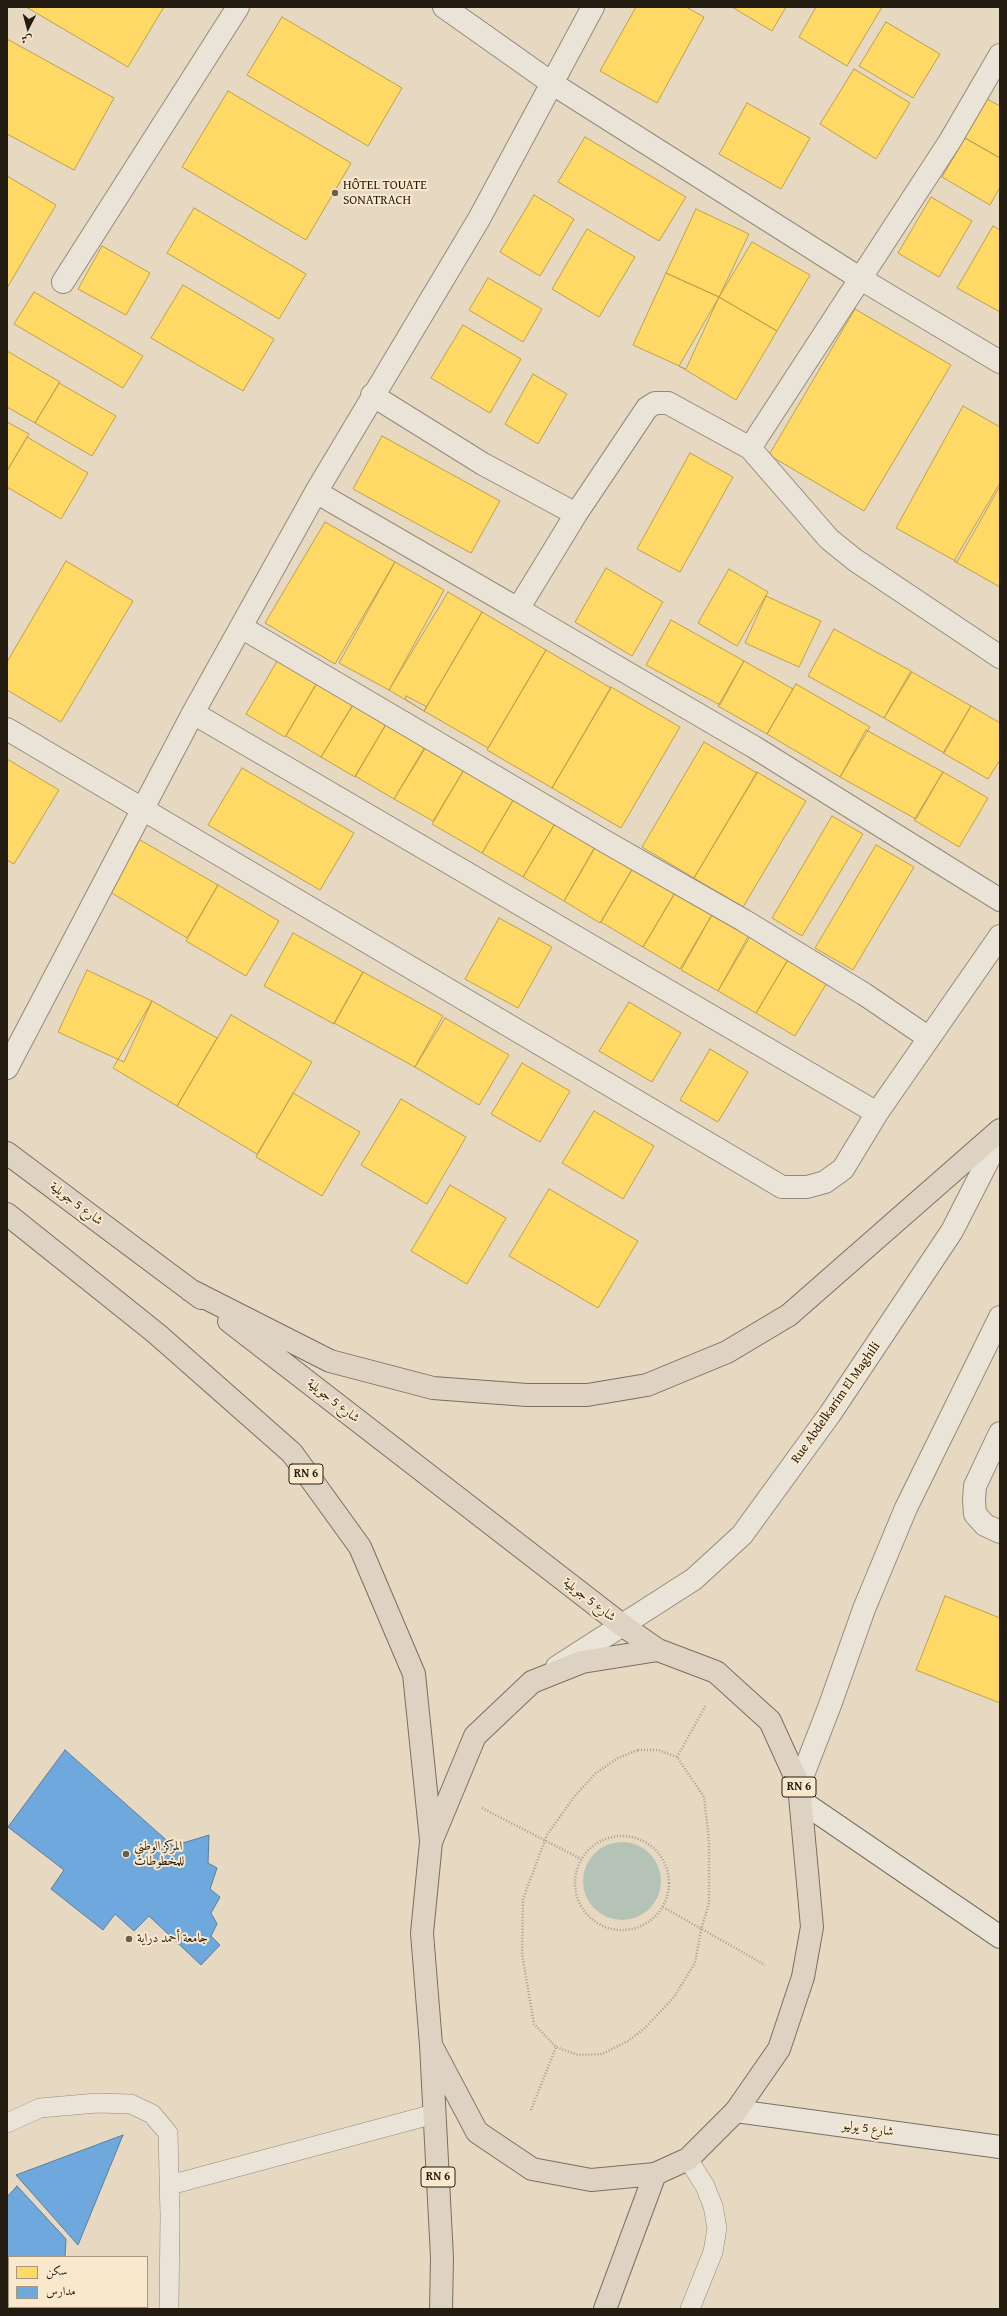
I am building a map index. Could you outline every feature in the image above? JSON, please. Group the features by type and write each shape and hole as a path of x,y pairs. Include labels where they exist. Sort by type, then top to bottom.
{"main road":[{"path":"190,1290 330,1361 434,1388 527,1395 587,1395 647,1384 727,1352 789,1316 1000,1130"},
{"name":"شارع 5 جويلية","path":"7,1153 190,1290 622,1625 658,1650"},
{"name":"RN 6","path":"7,1214 157,1334 292,1453 360,1547 414,1674 431,1842 422,1933 431,2045 442,2258 441,2309"},
{"name":"RN 6","path":"431,1842 475,1736 532,1682 582,1662 658,1650 716,1672 770,1721 800,1793 812,1927 803,1977 779,2049 736,2111 688,2158 655,2174 591,2180 532,2169 477,2132 431,2045"},
{"path":"605,2309 655,2174"}],"street":[{"path":"63,282 238,7"},
{"path":"444,7 553,84 861,279 1000,362"},
{"path":"7,1068 193,713 316,492 372,395 479,219 553,84 593,7"},
{"path":"750,448 950,141 1000,55"},
{"path":"372,395 483,464 576,514"},
{"path":"518,610 576,514 647,408 655,403 668,403 750,448 829,539 854,560 1000,657"},
{"path":"316,492 754,747 1000,900"},
{"path":"241,627 599,838 743,920 864,994 929,1038"},
{"path":"193,713 877,1113"},
{"path":"7,729 143,811 422,973 782,1187 807,1188 824,1182 843,1169 877,1113 1000,936"},
{"name":"Rue Abdelkarim El Maghili","path":"532,1682 694,1579 742,1535 830,1414 952,1231 1000,1137"},
{"path":"1000,1317 906,1508 864,1608 800,1793 1000,1937"},
{"path":"1000,1433 975,1486 974,1500 975,1514 985,1525 1000,1532"},
{"name":"شارع 5 يوليو","path":"736,2111 1000,2147"}],"lane":[{"path":"7,2123 40,2108 97,2103 131,2104 152,2114 168,2134 170,2185 169,2309"},
{"path":"170,2185 434,2114"},
{"path":"688,2158 705,2186 713,2206 717,2228 713,2252 690,2309"}],"path":[{"path":"677,1757 708,1702"},
{"path":"638,1750 658,1750 677,1757 704,1797 709,1840 709,1903 701,1930 695,1963 674,1997 644,2029 628,2041 602,2054 578,2055 556,2048 534,2024 522,1954 523,1899 544,1841 574,1797 596,1773 618,1758 638,1750"},
{"path":"482,1808 581,1859"},
{"path":"621,1836 636,1838 650,1845 662,1857 668,1871 670,1886 663,1907 657,1916 646,1925 631,1930 615,1931 601,1925 588,1916 579,1904 575,1889 575,1874 581,1859 592,1847 605,1839 621,1836"},
{"path":"663,1907 701,1930 765,1965"},
{"path":"531,2110 556,2048"}],"shaded area":[{"path":"622,1842 637,1845 650,1853 658,1866 661,1881 658,1896 650,1909 637,1917 622,1920 607,1917 594,1909 586,1896 583,1881 586,1866 594,1853 607,1845"}],"building: سكن":[{"path":"26,7 164,7 128,67"},
{"path":"636,7 686,7 704,17 657,103 600,71"},
{"path":"732,7 786,7 772,31"},
{"path":"816,7 882,7 847,66 799,37"},
{"path":"282,17 402,88 368,146 247,75"},
{"path":"886,22 940,54 913,98 859,66"},
{"path":"7,39 114,98 74,170 7,134"},
{"path":"854,69 910,103 876,159 820,124"},
{"path":"228,91 351,163 306,240 182,167"},
{"path":"987,99 1000,106 1000,158 965,138"},
{"path":"747,103 810,138 781,189 719,154"},
{"path":"585,137 686,197 659,241 558,182"},
{"path":"965,138 1000,158 1000,187 990,205 942,177"},
{"path":"7,176 56,205 7,288"},
{"path":"534,195 574,219 540,276 500,252"},
{"path":"931,197 972,221 939,277 898,253"},
{"path":"194,208 306,274 279,319 167,253"},
{"path":"696,209 749,234 719,297 666,273"},
{"path":"993,226 1000,230 1000,312 957,288"},
{"path":"587,229 635,257 599,317 552,289"},
{"path":"752,242 810,275 777,331 719,297"},
{"path":"102,246 150,273 126,315 78,289"},
{"path":"666,273 719,297 686,369 633,345"},
{"path":"488,278 542,309 523,342 469,310"},
{"path":"183,285 274,339 243,391 151,338"},
{"path":"34,292 143,356 123,388 14,324"},
{"path":"719,297 777,331 736,400 679,366"},
{"path":"855,309 951,365 864,511 769,455"},
{"path":"463,325 521,359 490,413 431,378"},
{"path":"7,351 60,382 35,423 7,407"},
{"path":"533,374 567,394 538,444 505,424"},
{"path":"59,383 116,416 92,456 35,423"},
{"path":"963,406 1000,427 1000,486 957,562 896,528"},
{"path":"7,422 29,434 7,471"},
{"path":"382,436 500,501 471,553 353,489"},
{"path":"27,437 88,473 61,519 7,487 7,471"},
{"path":"690,453 733,477 680,572 637,549"},
{"path":"1000,483 1000,587 954,561"},
{"path":"325,522 395,562 335,664 265,623"},
{"path":"66,561 133,601 61,722 7,690 7,662"},
{"path":"395,562 444,590 389,690 339,663"},
{"path":"606,568 663,602 632,656 575,622"},
{"path":"729,569 768,592 737,646 698,623"},
{"path":"448,592 482,612 424,711 389,690"},
{"path":"766,596 821,621 799,667 745,643"},
{"path":"482,612 546,650 488,748 424,711"},
{"path":"671,620 744,661 720,705 646,665"},
{"path":"834,629 911,671 884,718 808,676"},
{"path":"546,650 611,688 552,788 487,750"},
{"path":"279,658 318,681 285,737 246,714"},
{"path":"744,661 793,689 767,734 718,706"},
{"path":"912,672 971,706 944,753 884,718"},
{"path":"318,681 355,702 321,757 286,736"},
{"path":"796,684 870,727 840,777 767,734"},
{"path":"611,687 680,727 621,828 552,788"},
{"path":"406,696 427,707 424,711 405,699"},
{"path":"355,701 388,721 355,777 321,757"},
{"path":"971,706 1000,723 1000,760 988,779 943,753"},
{"path":"388,721 428,744 394,799 355,776"},
{"path":"866,730 943,772 916,819 840,777"},
{"path":"704,742 757,773 694,878 642,847"},
{"path":"426,745 465,768 433,821 394,799"},
{"path":"7,759 59,790 14,864 7,860"},
{"path":"242,768 354,833 320,890 208,825"},
{"path":"465,768 515,797 482,853 432,824"},
{"path":"757,772 806,801 743,907 694,878"},
{"path":"943,772 988,798 959,847 914,820"},
{"path":"515,797 556,822 523,877 482,853"},
{"path":"832,816 863,834 802,936 772,918"},
{"path":"556,822 596,845 564,901 523,877"},
{"path":"135,837 218,885 187,938 105,889"},
{"path":"876,845 914,867 853,970 815,948"},
{"path":"596,846 633,868 600,923 564,901"},
{"path":"633,868 675,893 643,947 601,922"},
{"path":"218,885 279,921 246,976 186,941"},
{"path":"676,891 713,913 680,969 643,947"},
{"path":"713,913 750,933 718,991 681,970"},
{"path":"499,918 552,947 518,1008 465,979"},
{"path":"293,933 363,972 334,1024 264,986"},
{"path":"751,935 789,958 756,1013 718,991"},
{"path":"789,958 828,981 795,1036 756,1013"},
{"path":"87,970 152,1001 124,1062 58,1032"},
{"path":"363,972 443,1016 415,1067 334,1023"},
{"path":"152,1001 217,1038 177,1106 113,1068"},
{"path":"629,1002 681,1033 652,1082 599,1051"},
{"path":"231,1015 312,1062 257,1154 177,1106"},
{"path":"445,1018 509,1055 479,1105 415,1067"},
{"path":"710,1049 748,1072 718,1122 680,1100"},
{"path":"522,1063 570,1091 540,1142 491,1114"},
{"path":"293,1093 360,1132 322,1196 256,1157"},
{"path":"401,1099 466,1137 427,1204 361,1165"},
{"path":"594,1111 654,1146 623,1199 562,1163"},
{"path":"450,1185 506,1218 467,1284 411,1251"},
{"path":"549,1189 638,1241 598,1308 509,1256"},
{"path":"945,1596 1000,1618 1000,1703 916,1670"}],"building: مدارس":[{"name":"المركز الوطني للمخطوطات","path":"65,1750 173,1846 209,1835 208,1863 217,1868 210,1889 220,1897 211,1913 217,1924 211,1936 220,1945 201,1965 149,1916 134,1931 115,1914 103,1930 51,1889 64,1870 8,1827"},
{"path":"123,2135 78,2245 16,2175"},
{"path":"17,2186 66,2239 65,2256 8,2256 8,2308 63,2309 7,2309 7,2197"}],"place":[{"name":"HÔTEL TOUATE SONATRACH","path":"335,193"},
{"name":"المركز الوطني للمخطوطات","path":"126,1854"},
{"name":"جامعة أحمد دراية","path":"129,1939"}]}
